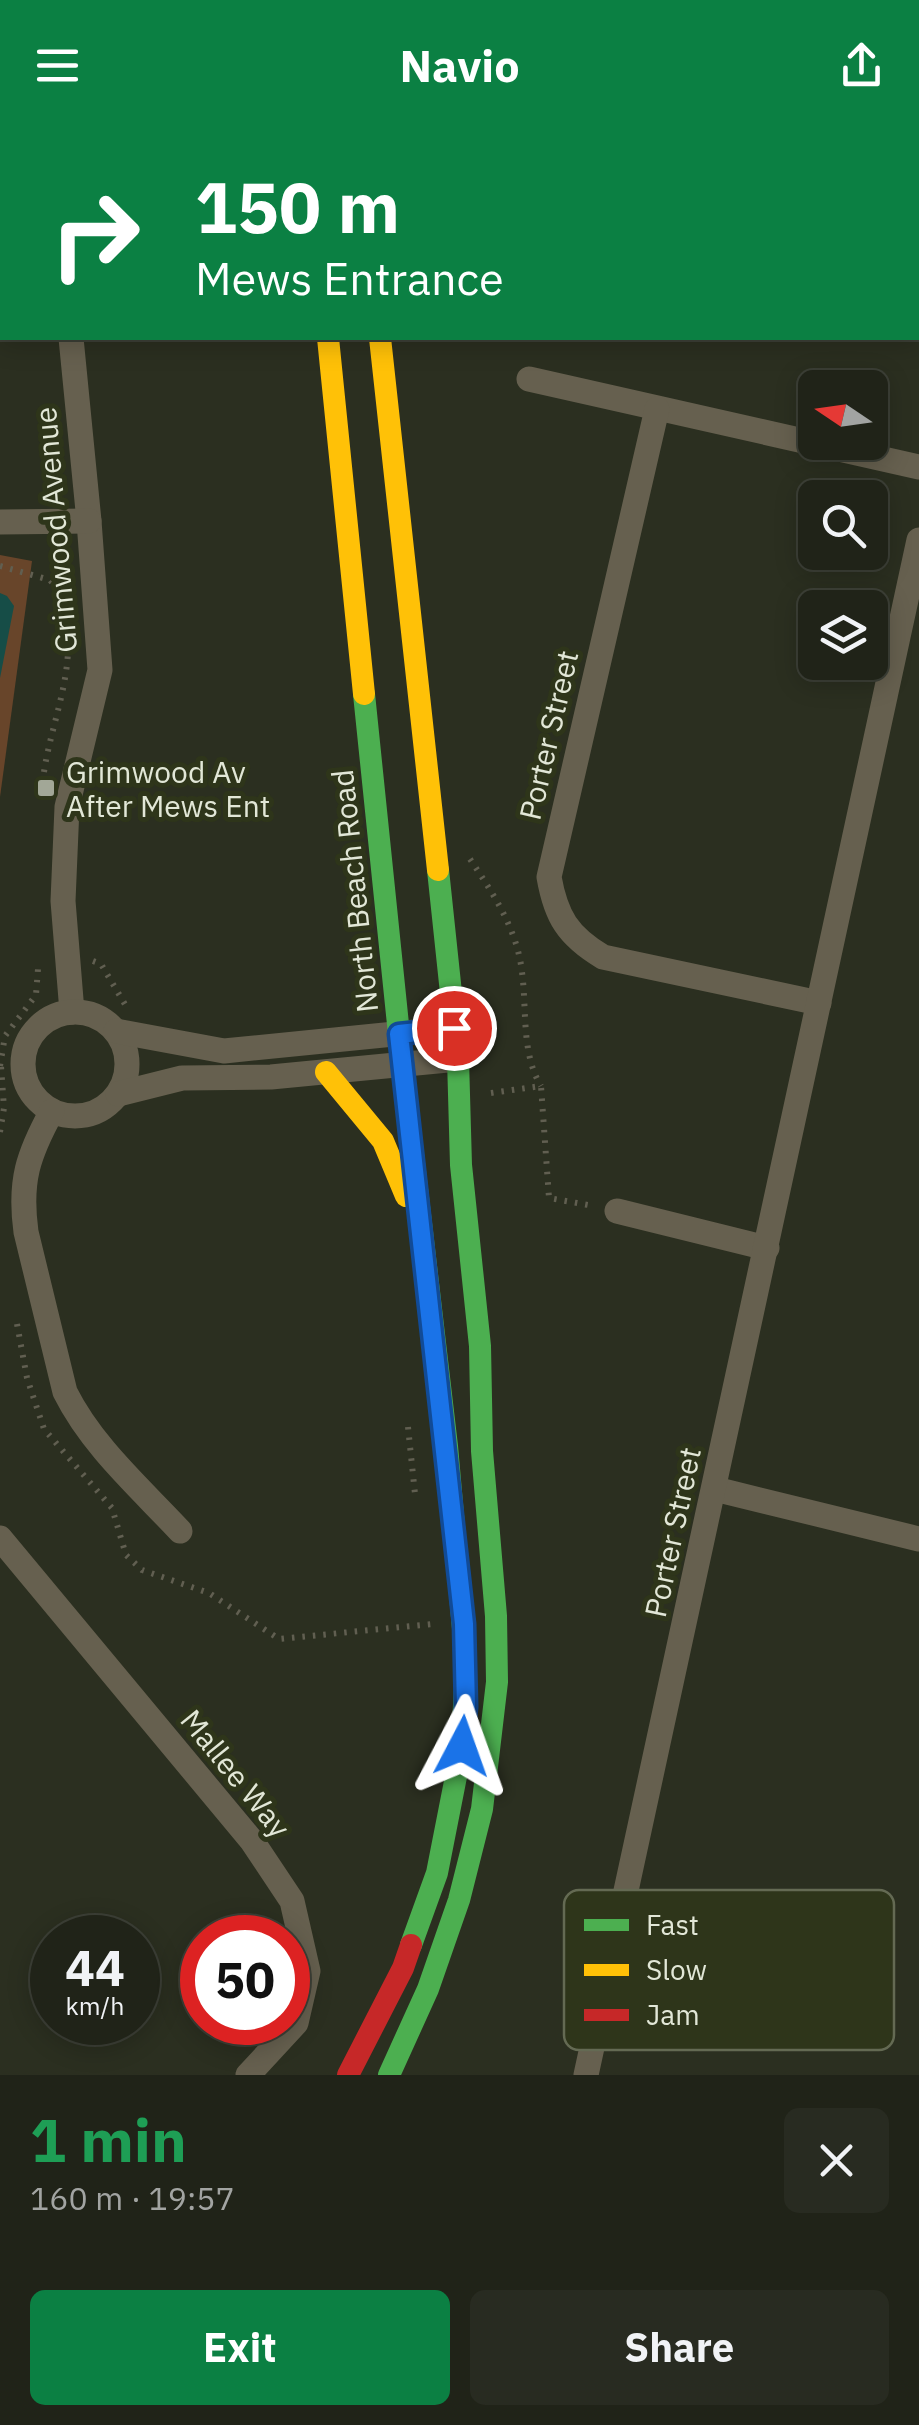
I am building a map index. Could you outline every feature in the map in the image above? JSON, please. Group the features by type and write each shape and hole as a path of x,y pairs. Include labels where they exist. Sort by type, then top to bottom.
{"main road":[{"name":"North Beach Road","path":"328,340 463,1608 466,1707 437,1874 403,1968 348,2075"},
{"path":"380,340 458,1060 461,1167 480,1348 482,1450 496,1592 496,1714 470,1867 452,1930 418,2017 389,2075"},
{"path":"326,1072 383,1140 422,1234"}],"street":[{"name":"Grimwood Avenue","path":"70,340 90,521 100,670 67,807 63,901 72,1012"},
{"path":"529,379 919,467"},
{"name":"Porter Street","path":"656,409 549,877 554,907 577,941 603,957 819,1003"},
{"path":"0,522 90,521"},
{"name":"Porter Street","path":"627,1890 919,540"},
{"path":"122,1020 125,1079 108,1105 80,1116 52,1111 38,1101 23,1070 30,1037 56,1015 72,1012 122,1020 224,1051 454,1028"},
{"path":"118,1094 182,1078 271,1077 458,1060"},
{"path":"52,1111 33,1145 22,1205 65,1392 98,1443 180,1530"},
{"path":"617,1211 767,1248"},
{"path":"715,1490 919,1538"},
{"name":"Mallee Way","path":"0,1538 252,1841 292,1901 308,1971 296,2023 248,2075"},
{"name":"Porter Street","path":"586,2075 592,2050"}],"path":[{"path":"0,566 50,580 66,596 68,609"},
{"path":"43,778 50,729 67,676 69,639"},
{"path":"464,851 496,896 514,936 522,969 530,1068 542,1086 549,1198 617,1211"},
{"path":"0,1132 4,1108 0,1066 5,1036 36,995 39,952 68,952 101,964 122,1020"},
{"path":"480,1094 542,1086"}],"shaded area":[{"path":"0,555 32,561 0,797"}],"water":[{"path":"0,593 14,606 0,678"}],"traffic: fast":[{"path":"364,694 447,1446 466,1663 462,1746 437,1873 411,1945"},
{"path":"389,2075 428,1989 459,1900 482,1809 497,1682 496,1616 482,1451 480,1346 461,1165 458,1059 438,870"}],"traffic: slow":[{"path":"328,340 364,694"},
{"path":"380,340 438,870"},
{"path":"326,1072 383,1141 406,1196"}],"traffic: jam":[{"path":"348,2075 411,1945"}],"place":[{"name":"Grimwood Av After Mews Ent","path":"46,788"}],"route":[{"path":"454,1028 399,1034 464,1624 466,1707 462,1746"}]}
